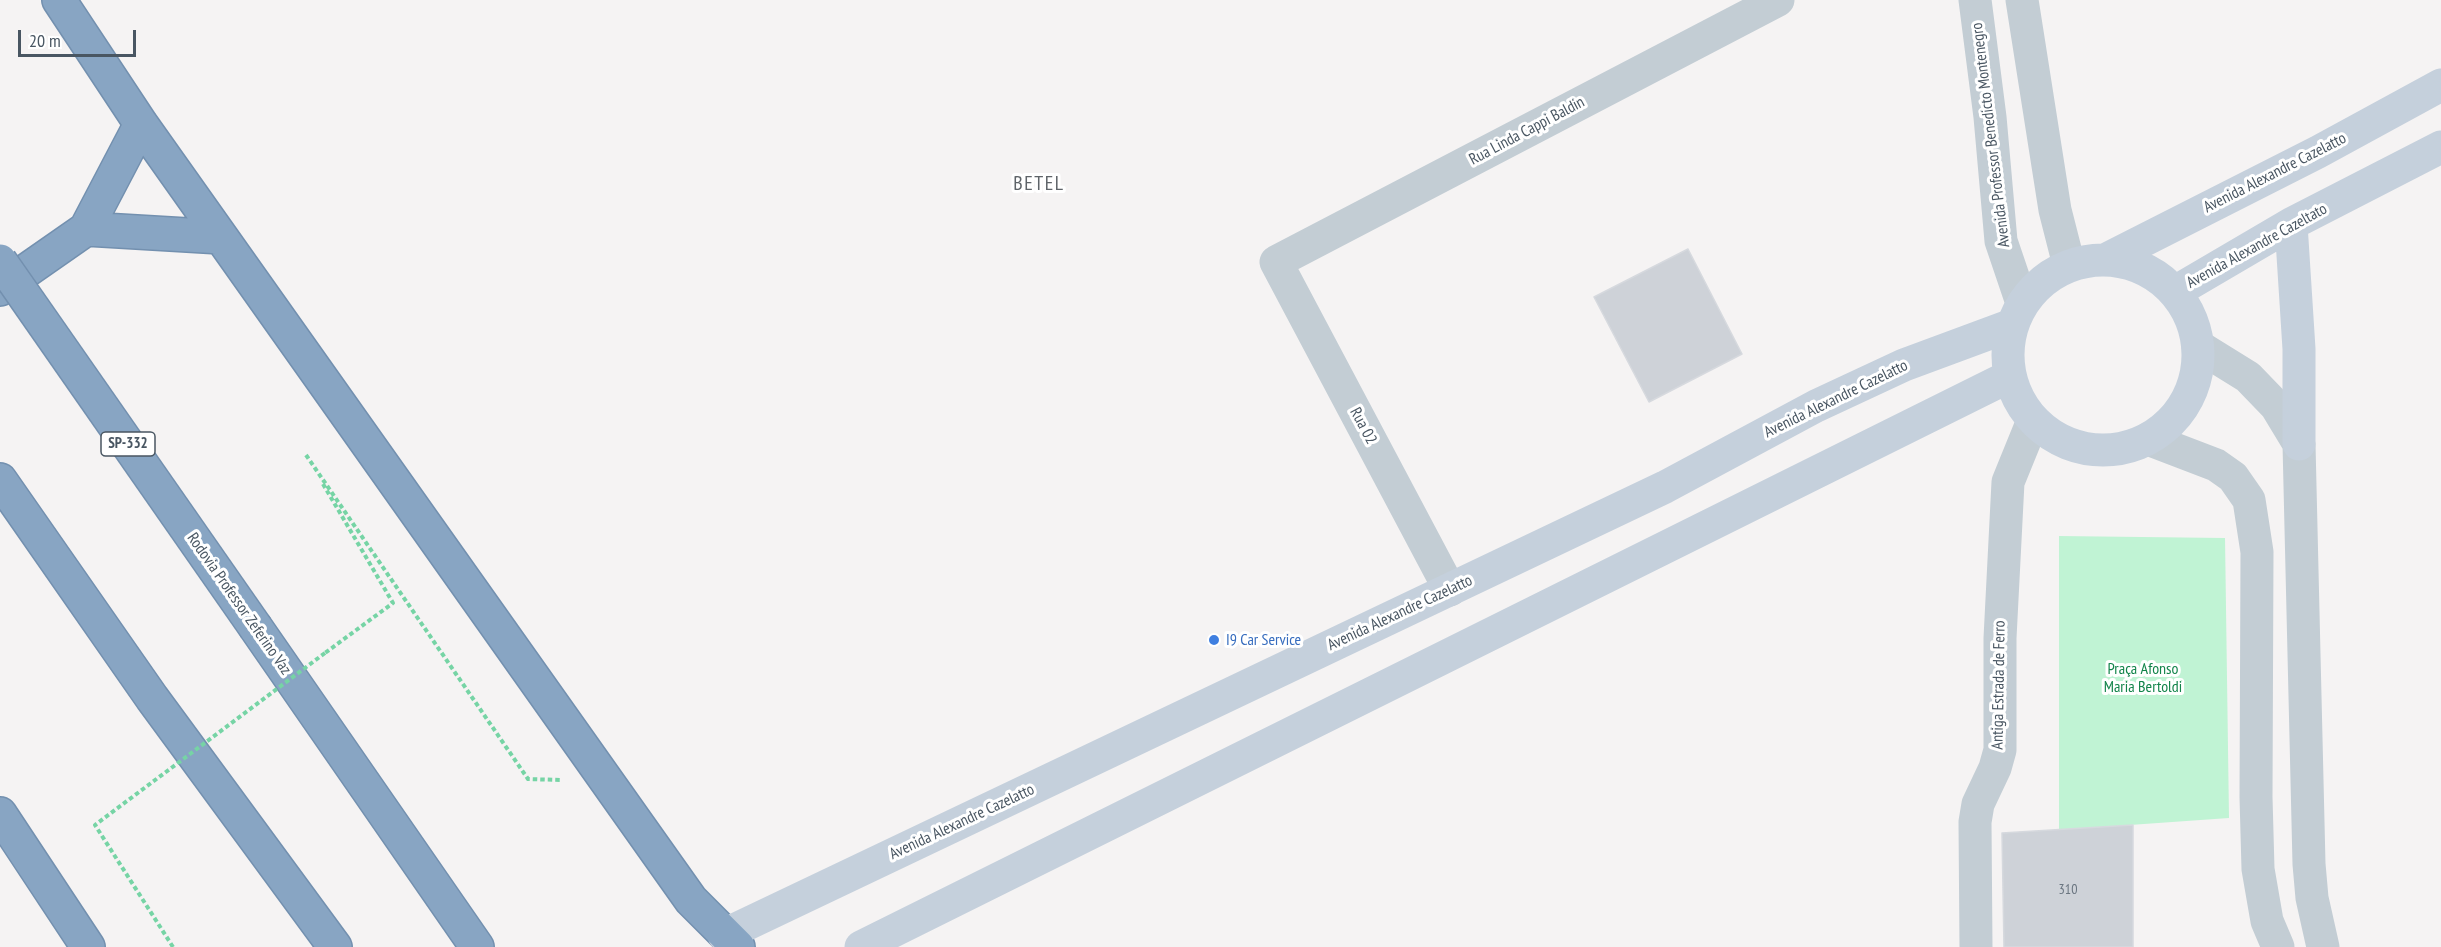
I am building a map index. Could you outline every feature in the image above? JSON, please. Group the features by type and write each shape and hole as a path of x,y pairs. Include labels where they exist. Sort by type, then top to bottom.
{"highway":[{"path":"59,0 141,124 691,900 731,941"},
{"path":"0,289 86,229 141,124"},
{"path":"86,229 221,237"},
{"name":"Rodovia Professor Zeferino Vaz","path":"0,261 477,947"},
{"path":"0,480 152,698 335,947"},
{"path":"0,814 88,947"}],"main road":[{"name":"Avenida Alexandre Cazelatto","path":"2107,260 2318,152 2441,85"},
{"name":"Avenida Alexandre Cazeltato","path":"2175,292 2291,224 2441,147"},
{"path":"2291,224 2299,349 2300,444"},
{"name":"Avenida Alexandre Cazelatto","path":"731,941 1665,487 1816,406 2017,314 2034,288 2051,274 2069,265 2088,260 2132,264 2156,275 2175,292 2191,317 2198,345 2197,374 2188,400 2171,423 2148,439 2126,448 2101,450 2077,447 2054,437 2032,423"},
{"path":"2017,314 2007,350 2010,376 2019,400 2032,423"},
{"path":"861,947 2010,376"}],"street":[{"name":"Rua Linda Cappi Baldin","path":"1276,262 1778,0"},
{"name":"Avenida Professor Benedicto Montenegro","path":"1975,0 1990,117 2001,241 2017,314"},
{"path":"2022,0 2055,210 2069,265"},
{"name":"Rua 02","path":"1276,262 1450,590"},
{"path":"2198,345 2248,377 2276,406 2300,444 2309,864 2312,898 2323,947"},
{"name":"Antiga Estrada de Ferro","path":"1976,947 1975,822 1978,804 1995,768 2000,750 2001,584 2008,482 2032,423"},
{"path":"2148,439 2216,465 2233,477 2249,500 2257,552 2258,869 2267,921 2278,947"},
{"path":"2257,630 2303,627"}],"path":[{"path":"173,947 95,825 393,603 306,455 528,779 607,782"}],"green space":[{"name":"Praça Afonso Maria Bertoldi","path":"2059,536 2225,538 2229,818 2059,830"}],"building":[{"path":"1688,249 1742,354 1649,402 1594,297"},
{"path":"2133,825 2133,947 2004,947 2002,833"}],"place":[{"name":"I9 Car Service","path":"1214,640"}],"district":[{"name":"BETEL","path":"1039,184"}]}
